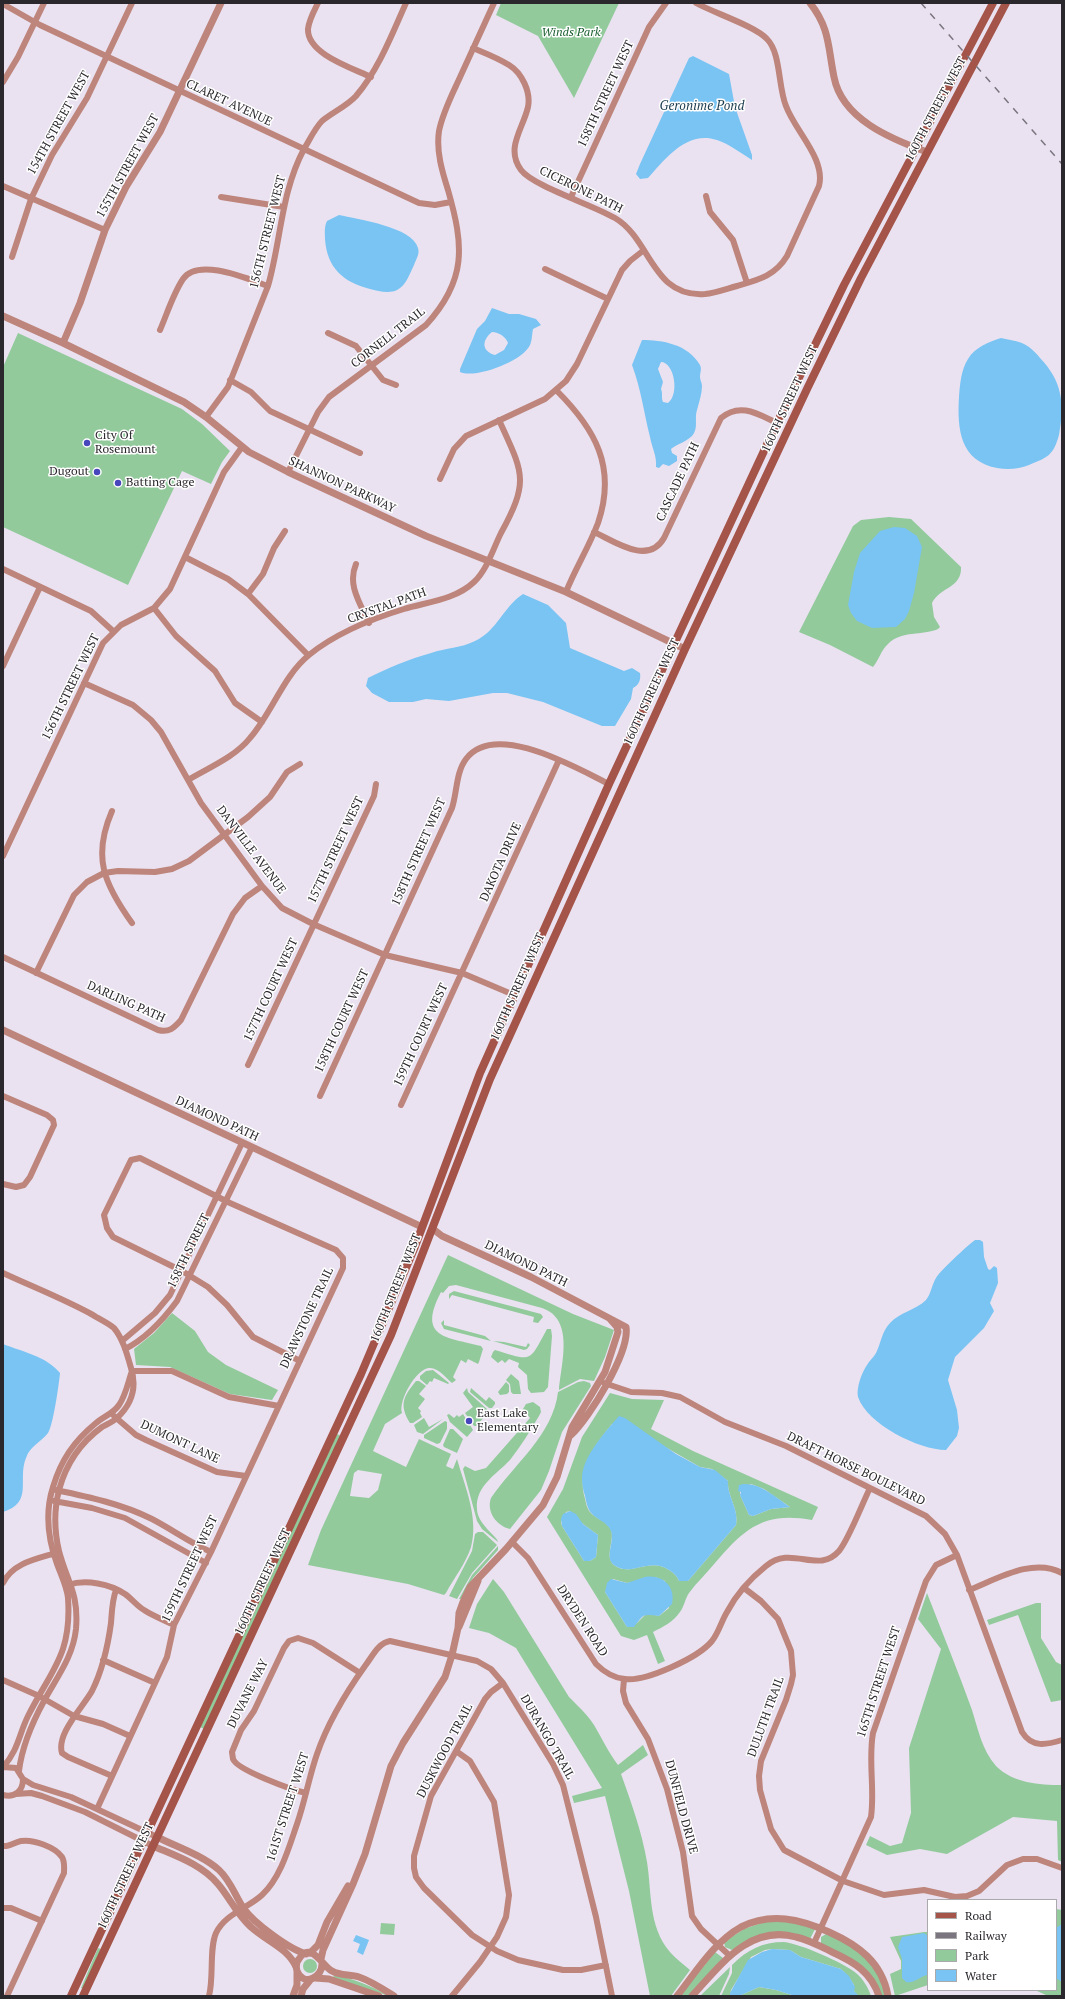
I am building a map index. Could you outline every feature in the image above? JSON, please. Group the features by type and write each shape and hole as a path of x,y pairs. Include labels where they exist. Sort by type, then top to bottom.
{"main road":[{"name":"160TH STREET WEST","path":"72,1996 361,1374 422,1227 480,1073 609,784 777,423 844,285 993,3"},
{"name":"160TH STREET WEST","path":"83,1996 344,1438 400,1313 490,1079 685,649 810,382 861,278 1006,3"},
{"path":"490,1079 493,1061 519,1000 518,996 514,995"},
{"path":"433,1229 430,1223 454,1152 456,1136"},
{"path":"400,1313 402,1294 424,1237 425,1232 422,1227"}],"street":[{"path":"3,82 18,57 44,3"},
{"name":"154TH STREET WEST","path":"12,257 31,199 52,154 87,98 132,3"},
{"name":"155TH STREET WEST","path":"63,343 80,303 105,230 126,187 160,132 221,3"},
{"path":"318,3 310,19 308,30 310,41 318,51 371,77"},
{"name":"156TH STREET WEST","path":"206,417 221,398 230,380 268,286 284,207 294,174 304,150 321,122 355,97 371,77 406,3"},
{"name":"CORNELL TRAIL","path":"288,472 308,429 329,397 426,325 438,311 449,294 457,271 460,249 458,226 440,163 439,132 445,108 494,3"},
{"name":"158TH STREET WEST","path":"571,197 650,27 666,3"},
{"name":"CICERONE PATH","path":"474,48 509,65 518,73 524,82 528,94 528,106 515,139 514,154 522,171 536,182 571,197 623,223 634,235 662,278 673,286 685,292 708,294 747,283 772,273 783,262 819,186 820,169 815,157 795,125 786,106 780,86 775,52 770,42 759,33 696,3"},
{"path":"810,3 821,17 826,28 835,81 847,105 866,123 917,149 927,152"},
{"name":"CLARET AVENUE","path":"3,4 35,23 419,203 434,205 451,202"},
{"path":"3,186 105,230"},
{"path":"706,196 710,212 733,240 747,283"},
{"path":"221,197 284,207"},
{"path":"440,479 454,449 461,440 470,434 545,399 556,391 574,370 626,264 644,250"},
{"path":"160,330 184,278 193,270 204,269 239,276 268,286"},
{"path":"545,269 608,299"},
{"name":"SHANNON PARKWAY","path":"3,316 63,343 184,402 206,417 242,447 288,472 426,536 566,592 685,649"},
{"path":"328,333 356,346 383,380 396,385"},
{"path":"230,380 251,392 270,411 360,453"},
{"path":"556,391 577,411 587,425 600,453 603,469 604,492 600,515 594,532 566,592"},
{"name":"CASCADE PATH","path":"594,532 637,551 646,552 655,548 664,538 721,418 732,411 742,409 777,423"},
{"name":"CRYSTAL PATH","path":"188,780 243,745 262,722 289,678 308,656 330,640 403,609 460,592 478,578 514,508 520,482 517,462 499,420"},
{"name":"156TH STREET WEST","path":"3,856 103,643 113,631 121,625 154,608 170,589 224,472 242,447"},
{"path":"248,594 263,574 274,548 285,531"},
{"path":"185,557 228,579 248,594 308,656"},
{"path":"356,564 352,574 352,584 369,623"},
{"path":"3,570 91,611 113,631"},
{"path":"3,666 40,587"},
{"path":"154,608 176,636 215,671 235,703 262,722"},
{"name":"DANVILLE AVENUE","path":"84,683 133,705 152,720 161,732 201,803 262,886 282,908 313,924 384,955 462,973 514,995"},
{"name":"158TH STREET WEST","path":"384,955 452,808 463,763 474,751 489,746 522,747 559,760"},
{"path":"559,760 609,784"},
{"name":"DAKOTA DRIVE","path":"462,973 559,760"},
{"path":"36,973 74,896 87,882 104,873 118,871 155,872 172,869 189,861 224,836 261,806 277,788 287,772 300,764"},
{"name":"157TH STREET WEST","path":"313,924 374,796 376,784"},
{"path":"112,811 106,825 102,841 101,858 104,873 115,900 132,923"},
{"name":"DARLING PATH","path":"3,957 165,1032 174,1028 193,997 232,914 245,898 262,886"},
{"name":"157TH COURT WEST","path":"248,1065 313,924"},
{"name":"158TH COURT WEST","path":"320,1096 384,955"},
{"name":"159TH COURT WEST","path":"401,1105 462,973"},
{"name":"DIAMOND PATH","path":"3,1030 422,1227"},
{"path":"3,1096 47,1115 53,1120 54,1125 26,1182 16,1187 3,1184"},
{"name":"158TH STREET","path":"122,1341 156,1313 170,1295 242,1143"},
{"name":"158TH STREET","path":"125,1349 148,1334 162,1320 177,1301 252,1147"},
{"name":"DRAWSTONE TRAIL","path":"182,1271 113,1237 107,1228 104,1215 131,1160 140,1158 218,1196 225,1201 336,1250 344,1258 343,1268 279,1406"},
{"name":"DIAMOND PATH","path":"433,1229 442,1236 531,1277 610,1319 616,1325 618,1332 603,1383"},
{"path":"182,1271 208,1287 227,1305 253,1337 300,1361"},
{"path":"3,1273 74,1305 113,1328 122,1341 135,1381 131,1399 117,1418 101,1427 76,1452 66,1467 54,1501 48,1530 76,1608 74,1639 63,1670 45,1700 28,1736 19,1771"},
{"path":"132,1371 172,1371 229,1398 279,1406"},
{"path":"54,1501 52,1489 60,1465 70,1448 97,1422 112,1414 125,1394 132,1371"},
{"path":"300,1996 303,1989 321,1972 323,1950 368,1843 391,1766 405,1739 442,1684 452,1655 458,1628 458,1613 470,1587 512,1542 545,1501 557,1476 576,1421 603,1383"},
{"name":"DRAFT HORSE BOULEVARD","path":"603,1383 632,1392 662,1393 680,1397 725,1422 786,1446 914,1509 931,1520 945,1534 957,1556 1022,1732 1029,1740 1039,1744 1047,1744 1062,1740"},
{"name":"159TH STREET WEST","path":"97,1809 167,1657 174,1625 206,1563 279,1406"},
{"name":"DUMONT LANE","path":"112,1414 136,1435 146,1440 217,1472 246,1476"},
{"name":"DRYDEN ROAD","path":"512,1542 528,1558 592,1660 607,1673 624,1679 641,1678 689,1658 704,1649 716,1637 727,1612 744,1588 764,1567 776,1559 791,1557 817,1561 826,1560 836,1554 844,1544 870,1488"},
{"path":"52,1489 97,1498 129,1509 151,1518 185,1540 211,1552"},
{"path":"54,1501 125,1518 145,1528 177,1549 206,1563"},
{"path":"145,1528 151,1518"},
{"path":"3,1583 8,1574 22,1564 56,1553"},
{"name":"165TH STREET WEST","path":"814,1943 870,1816 873,1803 870,1750 873,1734 915,1607 930,1572 936,1565 957,1556"},
{"path":"969,1590 1029,1567 1046,1567 1062,1573"},
{"path":"68,1585 97,1584 116,1590 126,1595 144,1610 174,1625"},
{"path":"3,1767 13,1757 27,1717 52,1675 64,1648 68,1619 68,1585"},
{"name":"DULUTH TRAIL","path":"744,1588 778,1619 788,1640 792,1655 793,1675 789,1692 764,1754 760,1769 760,1790 771,1829 784,1850 842,1881 884,1895 924,1890 963,1897 978,1891 1007,1865 1019,1859 1036,1859 1062,1868"},
{"path":"112,1776 62,1753 61,1745 74,1716 91,1693 103,1660 111,1622 110,1610 116,1590"},
{"name":"DUVANE WAY","path":"306,1793 282,1787 240,1767 233,1759 234,1746 256,1706 284,1648 292,1639 298,1638 313,1643 360,1673"},
{"name":"DURANGO TRAIL","path":"388,1642 452,1655 482,1663 495,1673 503,1683 553,1764 563,1785 596,1917 612,1996"},
{"name":"161ST STREET WEST","path":"209,1996 212,1978 213,1944 216,1934 223,1923 263,1894 277,1875 296,1825 316,1755 326,1730 337,1708 378,1647 388,1642"},
{"path":"103,1660 155,1683"},
{"name":"DUNFIELD DRIVE","path":"624,1679 623,1691 626,1702 648,1738 667,1789 682,1852 692,1916 701,1928 730,1956"},
{"path":"3,1680 39,1696 74,1716 103,1724 130,1736"},
{"name":"DUSKWOOD TRAIL","path":"503,1683 488,1695 428,1804 414,1856 414,1868 418,1881 472,1935 490,1948 518,1960 563,1970 581,1970 606,1965"},
{"path":"452,1996 490,1948 503,1924 508,1895 497,1811 492,1797 468,1758 456,1751"},
{"path":"3,1767 12,1766 19,1771 23,1779 33,1785 57,1792 97,1809 204,1860 217,1869 232,1886 241,1910 292,1948 314,1954 331,1971 362,1978 394,1996"},
{"path":"3,1802 9,1795 22,1788 23,1779"},
{"path":"9,1795 31,1793 85,1812 204,1871 220,1886 241,1910 255,1930 284,1950 303,1978 329,1979 379,1996"},
{"path":"3,1846 23,1841 33,1842 45,1846 62,1857 64,1873 7,1996"},
{"path":"293,1996 297,1985 297,1969 299,1959 318,1945 327,1922 356,1874"},
{"path":"3,1908 12,1908 42,1921"},
{"path":"677,1996 718,1945 736,1930 763,1920 793,1919 821,1929 852,1943 866,1954 880,1973 888,1996"},
{"path":"692,1996 730,1956 745,1944 766,1936 793,1936 814,1943 860,1967 873,1981 879,1996"}],"green space":[{"name":"Winds Park","path":"501,3 619,3 574,98 538,36 496,15"},
{"path":"18,333 182,409 202,424 230,451 222,462 211,484 182,471 128,585 3,527 3,367"},
{"path":"889,517 911,519 961,567 958,579 932,603 934,617 940,627 932,631 899,637 888,644 873,667 830,645 799,632 853,526 861,520"},
{"path":"448,1255 573,1314 614,1330 605,1357 594,1381 580,1379 559,1390 564,1343 559,1322 552,1314 542,1308 456,1285 449,1286 443,1293 441,1292 434,1307 432,1319 434,1327 439,1333 447,1337 481,1346 483,1349 479,1362 478,1364 468,1359 466,1363 461,1360 453,1377 456,1380 452,1383 436,1369 429,1368 419,1374 409,1386 405,1394 401,1408 402,1413 385,1424 373,1451 406,1467 419,1439 451,1454 446,1466 453,1469 457,1459 470,1503 473,1525 471,1547 466,1559 444,1595 408,1584 308,1565 321,1530","holes":["358,1470 382,1474 378,1490 369,1498 350,1496 354,1473"]},
{"path":"454,1291 541,1314 543,1317 538,1323 533,1322 534,1317 452,1295 449,1299 449,1294"},
{"path":"172,1313 195,1331 208,1352 226,1365 278,1390 272,1400 230,1394 170,1367 136,1365 134,1349 154,1333"},
{"path":"444,1320 444,1325 485,1336 491,1341 444,1329 441,1323"},
{"path":"547,1329 551,1329 552,1336 548,1387 544,1392 531,1393 528,1389 527,1375 518,1367 519,1363 509,1359 505,1363 502,1360 498,1363 491,1357 495,1350 517,1356 528,1356 537,1348"},
{"path":"493,1341 526,1347 528,1343 530,1345 524,1350"},
{"path":"433,1370 449,1383 448,1384 434,1378 432,1382 430,1381 427,1385 420,1379 420,1376 426,1371"},
{"path":"511,1374 519,1381 521,1394 513,1394 511,1392 510,1384 506,1380"},
{"path":"416,1381 419,1381 426,1386 419,1394 425,1399 418,1408 421,1411 420,1413 422,1417 413,1423 410,1423 404,1411 404,1401 408,1392"},
{"path":"584,1381 590,1383 591,1386 562,1432 541,1490 510,1529 501,1525 491,1513 491,1498 541,1435 555,1408 558,1392 578,1382"},
{"path":"506,1382 509,1385 509,1392 507,1394 500,1395 498,1392"},
{"path":"467,1388 468,1392 488,1410 488,1413 476,1426 474,1426 465,1413 473,1407 463,1393"},
{"path":"471,1388 486,1401 489,1397 495,1402 492,1408 489,1408 470,1392"},
{"path":"610,1393 632,1399 664,1400 651,1429 693,1451 818,1507 812,1520 781,1518 768,1521 756,1525 736,1541 692,1589 677,1616 668,1624 653,1632 665,1661 658,1664 647,1635 634,1640 621,1636 547,1517 563,1489 582,1437","holes":["612,1424 660,1444 700,1467 712,1469 728,1481 729,1492 736,1513 736,1525 688,1581 679,1581 674,1573 662,1566 654,1565 627,1569 620,1568 611,1562 611,1530 607,1524 592,1514 587,1506 584,1495 583,1474 589,1456","751,1484 764,1489 790,1507 771,1509 753,1516 749,1515 740,1495 740,1491","570,1511 583,1524 598,1535 596,1557 590,1561 584,1561 562,1526 561,1522 566,1512","655,1577 665,1581 669,1608 659,1616 651,1614 645,1615 637,1623 627,1627 605,1592 613,1579 627,1583"]},
{"path":"533,1402 540,1407 541,1412 539,1416 522,1444 510,1460 483,1487 477,1501 477,1509 480,1520 498,1542 482,1529 477,1521 463,1469 465,1466 475,1471 486,1468 530,1418 523,1409 526,1404"},
{"path":"449,1414 454,1418 457,1415 459,1417 463,1414 473,1430 467,1437 450,1422 447,1415"},
{"path":"424,1418 429,1427 443,1419 423,1434 417,1432 414,1425"},
{"path":"445,1421 447,1422 447,1429 440,1443 437,1444 424,1438 424,1435"},
{"path":"450,1429 453,1429 463,1439 457,1453 444,1447 443,1445"},
{"path":"337,1434 341,1436 204,1729 200,1727"},
{"path":"478,1532 483,1532 497,1545 472,1573 457,1599 449,1596 472,1551 475,1534"},
{"path":"498,1546 498,1550 473,1578 461,1599 459,1599 472,1575"},
{"path":"493,1579 504,1592 569,1697 591,1721 618,1765 643,1745 648,1755 621,1774 636,1817 647,1862 654,1920 663,1942 670,1952 690,1970 671,1996 650,1996 629,1891 605,1796 574,1803 572,1796 602,1788 516,1648 489,1633 469,1628 477,1604"},
{"path":"927,1593 967,1695 981,1739 991,1760 1003,1772 1018,1779 1027,1782 1062,1785 1062,1862 1058,1860 1057,1821 1013,1817 947,1854 920,1849 887,1855 866,1845 870,1836 890,1846 902,1843 911,1813 909,1748 941,1649 918,1619"},
{"path":"1036,1603 1041,1603 1041,1638 1056,1662 1062,1665 1062,1700 1051,1702 1018,1615 989,1625 987,1620"},
{"path":"1057,1909 1062,1910 1062,1996 1048,1996 1037,1991 1057,1991"},
{"path":"767,1921 793,1922 815,1929 810,1939 783,1933 732,1950 725,1947 724,1942 744,1929"},
{"path":"381,1923 395,1924 394,1935 380,1934"},
{"path":"927,1932 927,1985 895,1996 890,1974 901,1969 901,1961 890,1937"},
{"path":"826,1934 853,1946 876,1969 886,1996 881,1996 873,1978 821,1944 821,1937"},
{"path":"784,1942 811,1950 850,1969 856,1973 867,1986 871,1996 857,1996 854,1991 854,1985 841,1969 801,1957 790,1950 772,1949 765,1950 751,1957 731,1990 730,1996 721,1996 732,1973 732,1965 743,1955 762,1945"},
{"path":"98,1948 101,1949 83,1989 81,1988"},
{"path":"715,1952 723,1958 689,1996 680,1996"},
{"path":"307,1959 313,1959 317,1963 317,1969 313,1973 307,1973 303,1969 303,1963"},
{"path":"730,1967 729,1974 719,1996 700,1996"},
{"path":"334,1975 363,1983 389,1996 333,1978"},
{"path":"759,1987 776,1990 795,1996 739,1996"}],"water":[{"name":"Geronime Pond","path":"693,56 729,74 735,107 752,155 752,160 730,146 717,140 706,138 696,139 686,143 669,155 648,178 640,179 636,174 640,164 689,58"},
{"path":"339,215 396,229 414,241 418,248 418,254 403,286 397,290 387,292 370,289 344,278 338,272 333,266 326,249 325,226 327,221"},
{"path":"492,308 509,314 519,314 536,319 541,325 533,329 530,345 526,351 518,357 487,371 467,374 460,372 477,329 485,321","holes":["492,332 504,337 508,343 504,350 495,355 487,351 484,345 486,338"]},
{"path":"1001,338 1023,343 1036,354 1047,367 1053,375 1060,393 1062,413 1059,435 1052,452 1041,460 1013,469 997,468 985,464 975,458 968,451 960,432 959,409 962,372 974,351 987,343"},
{"path":"642,340 666,342 682,348 689,352 701,366 700,377 702,389 696,413 696,427 690,438 671,449 672,453 677,456 677,461 669,466 663,464 659,468 656,467 655,456 640,392 632,365","holes":["661,362 666,363 674,379 674,393 672,399 668,403 663,402 662,400 661,389 663,382 658,369"]},
{"path":"894,527 905,528 917,536 922,547 914,593 905,619 896,627 872,628 857,621 851,613 848,605 854,572 860,553 880,531"},
{"path":"523,594 548,605 566,623 570,648 624,671 632,668 640,673 639,682 633,688 631,699 615,726 602,726 543,702 507,693 493,693 449,701 426,699 413,702 389,702 372,693 366,686 368,678 391,667 423,655 464,645 483,637 516,599"},
{"path":"975,1240 980,1240 983,1242 984,1257 988,1269 990,1270 994,1266 997,1268 998,1283 990,1303 994,1311 984,1328 955,1357 948,1380 957,1410 959,1428 957,1436 946,1450 935,1449 922,1446 895,1434 872,1417 863,1407 858,1397 859,1385 863,1372 876,1353 887,1326 898,1316 918,1306 926,1300 935,1280 939,1275 954,1258"},
{"path":"3,1344 41,1358 60,1373 56,1404 50,1429 48,1433 30,1450 26,1458 23,1474 22,1496 13,1508 3,1512"},
{"path":"619,1416 625,1418 676,1454 700,1467 715,1470 728,1481 729,1492 736,1513 736,1525 688,1581 679,1581 674,1573 662,1566 654,1565 627,1569 614,1565 610,1558 612,1540 611,1531 607,1525 591,1513 588,1508 582,1485 583,1470 590,1453"},
{"path":"744,1484 757,1486 763,1489 790,1507 771,1509 753,1516 749,1515 740,1495 741,1492 738,1491 739,1485"},
{"path":"570,1511 576,1514 583,1524 598,1535 596,1557 590,1561 584,1561 562,1526 561,1519 563,1514"},
{"path":"645,1577 657,1577 662,1579 670,1587 673,1598 672,1604 659,1616 646,1615 642,1617 634,1627 627,1627 605,1592 607,1583 611,1579 627,1583"},
{"path":"1062,1924 1062,1982 1057,1979 1057,1927"},
{"path":"924,1933 927,1935 927,1975 912,1982 906,1982 902,1978 902,1959 898,1947 902,1937"},
{"path":"356,1935 369,1940 363,1955 357,1952 360,1944 353,1941"},
{"path":"772,1949 790,1950 801,1957 841,1969 849,1976 855,1987 854,1991 858,1995 795,1996 776,1990 759,1987 739,1996 730,1996 730,1993 748,1960 762,1952"}],"railway":[{"path":"921,3 1062,164"}],"place":[{"name":"City Of Rosemount","path":"87,443"},
{"name":"Dugout","path":"97,472"},
{"name":"Batting Cage","path":"118,483"},
{"name":"East Lake Elementary","path":"469,1421"}]}
